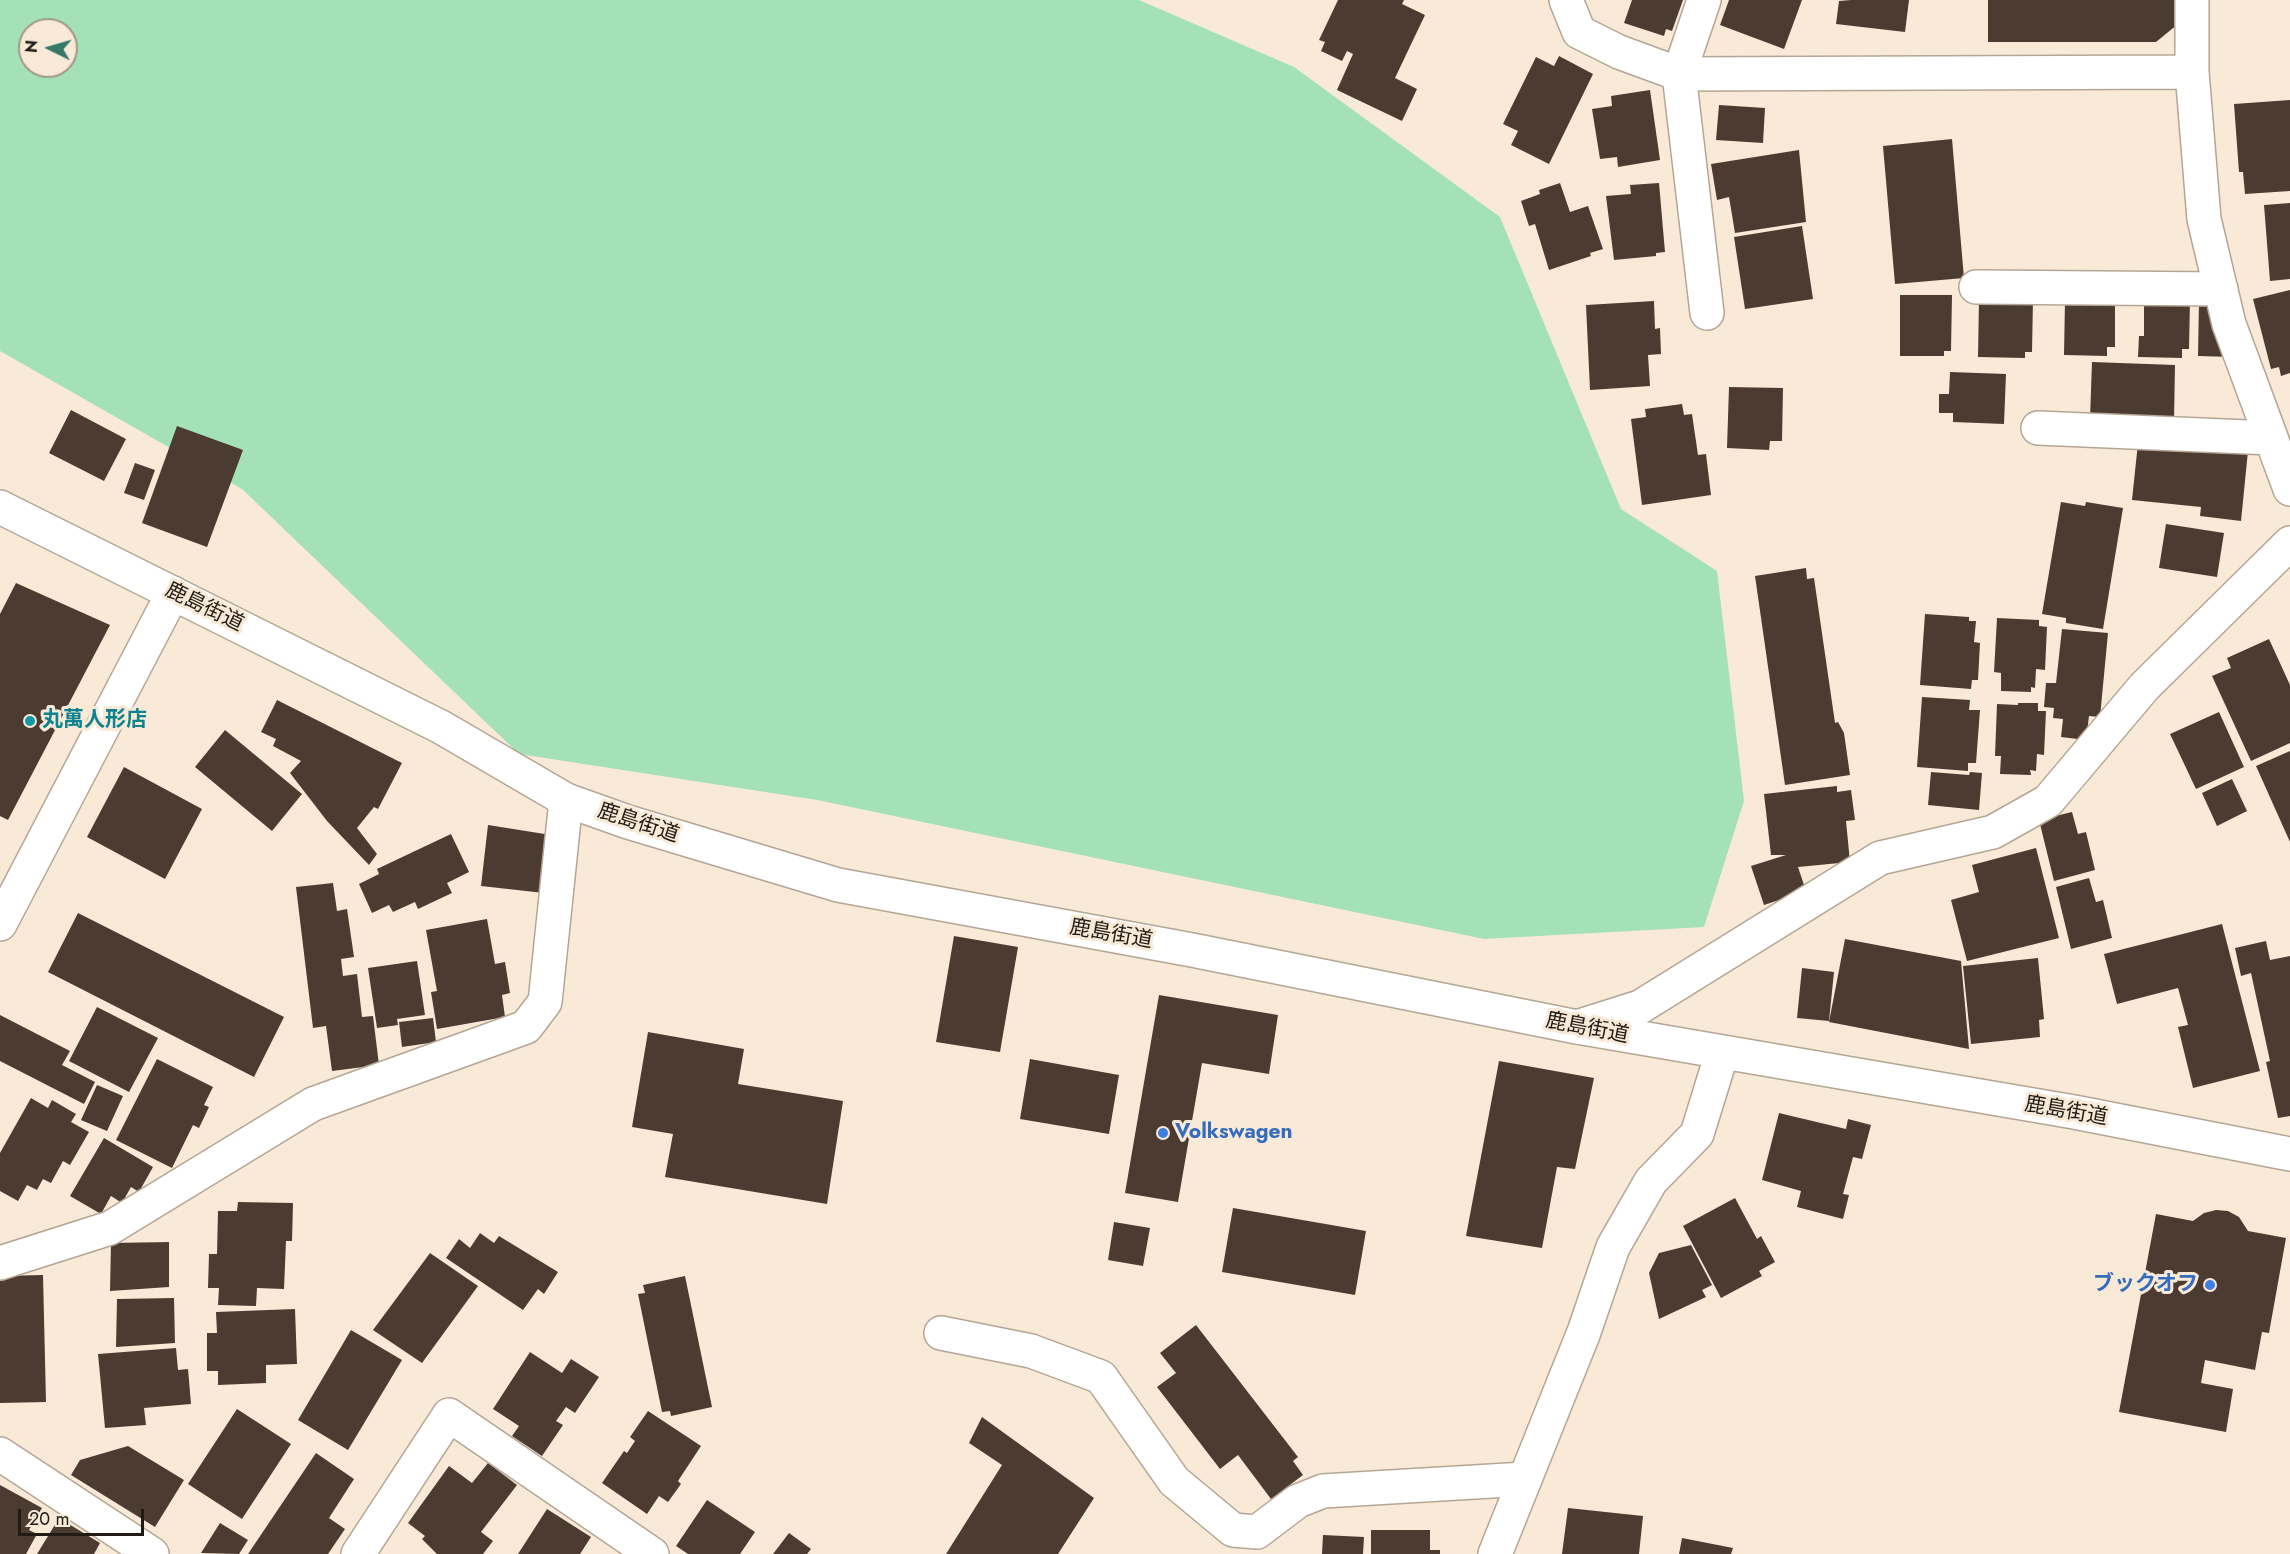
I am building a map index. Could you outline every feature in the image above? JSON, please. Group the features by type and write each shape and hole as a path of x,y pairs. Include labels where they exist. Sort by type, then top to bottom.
{"street":[{"path":"1566,0 1579,32 1619,52 1679,74 2192,72"},
{"path":"1704,0 1679,74 1707,314"},
{"path":"2192,0 2192,72 2204,219 2229,324 2290,489"},
{"path":"1976,287 2221,290"},
{"path":"2038,428 2271,438"},
{"name":"鹿島街道","path":"0,507 441,727 566,800 662,833 838,885 1192,950 1577,1027 2074,1112 2290,1154"},
{"path":"1577,1027 1640,1007 1880,858 1993,832 2048,801 2144,687 2290,543"},
{"path":"0,924 173,592"},
{"path":"0,1263 110,1228 313,1104 526,1027 546,1002 566,800"},
{"path":"1495,1554 1584,1332 1613,1247 1651,1181 1697,1134 1722,1053"},
{"path":"941,1333 1031,1351 1101,1377 1174,1482 1233,1530 1257,1532 1298,1501 1323,1491 1525,1479"},
{"path":"358,1554 449,1415 652,1554"},
{"path":"0,1454 152,1554"}],"green space":[{"path":"0,0 1139,0 1294,67 1500,217 1621,509 1717,571 1744,801 1704,927 1484,939 817,800 519,754 242,489 0,351"}],"building":[{"path":"1338,0 1404,0 1402,4 1425,15 1395,78 1417,89 1402,121 1337,90 1353,54 1347,51 1342,61 1321,51 1325,42 1319,40"},
{"path":"1632,0 1683,0 1672,31 1666,29 1664,36 1624,23"},
{"path":"1729,0 1802,0 1784,49 1720,25"},
{"path":"1909,0 1905,32 1836,24 1839,1"},
{"path":"1988,0 2189,0 2189,15 2156,42 1988,42"},
{"path":"1559,56 1593,74 1549,164 1511,145 1518,131 1503,124 1536,57 1554,66"},
{"path":"1650,90 1660,160 1618,167 1617,157 1600,159 1592,109 1612,106 1611,96"},
{"path":"2290,100 2290,191 2245,194 2243,172 2239,172 2234,104"},
{"path":"1719,105 1765,108 1763,143 1716,140"},
{"path":"1952,139 1964,278 1895,284 1883,146"},
{"path":"1799,150 1806,222 1735,233 1729,197 1717,200 1711,164"},
{"path":"1560,183 1570,212 1588,206 1603,249 1590,253 1591,256 1549,270 1535,224 1529,226 1521,201 1540,194 1539,190"},
{"path":"1659,183 1665,252 1656,253 1656,256 1614,260 1606,196 1631,194 1630,185"},
{"path":"2290,203 2290,279 2270,281 2264,205"},
{"path":"1802,226 1813,299 1745,309 1734,237"},
{"path":"2290,290 2290,373 2281,376 2279,367 2271,369 2253,299"},
{"path":"1900,295 1952,295 1951,351 1944,351 1944,356 1900,356"},
{"path":"1979,298 2033,299 2032,352 2025,352 2025,358 1978,357"},
{"path":"2144,299 2190,300 2189,349 2182,349 2182,358 2138,357 2139,336 2144,336"},
{"path":"1654,301 1655,329 1660,328 1661,354 1648,355 1650,386 1590,390 1586,305"},
{"path":"2065,301 2115,301 2115,347 2107,347 2107,356 2064,355"},
{"path":"2199,302 2213,303 2232,357 2198,356"},
{"path":"2092,362 2175,365 2174,421 2090,419"},
{"path":"1950,372 2006,374 2004,424 1953,422 1953,413 1939,413 1939,394 1949,394"},
{"path":"1729,387 1783,388 1782,441 1770,441 1769,450 1727,448"},
{"path":"1682,404 1684,415 1692,414 1698,455 1706,454 1711,495 1642,505 1631,419 1646,417 1645,409"},
{"path":"71,410 126,439 104,481 49,453"},
{"path":"177,426 243,450 207,547 142,523"},
{"path":"2138,443 2248,451 2241,521 2200,516 2201,507 2132,500"},
{"path":"135,463 155,470 144,500 124,493"},
{"path":"2061,502 2085,506 2086,502 2123,508 2103,629 2066,623 2066,618 2042,614"},
{"path":"2166,524 2224,533 2217,577 2159,568"},
{"path":"1806,568 1807,579 1814,578 1835,723 1838,722 1844,733 1850,775 1785,785 1755,576"},
{"name":"丸萬人形店","path":"16,583 110,625 8,820 0,816 0,614"},
{"path":"1925,614 1969,617 1969,621 1976,621 1974,642 1980,643 1978,680 1972,680 1971,689 1920,685"},
{"path":"1997,618 2039,620 2039,626 2047,627 2045,670 2036,669 2035,688 2031,687 2031,692 2001,691 2001,673 1994,672"},
{"path":"2062,629 2108,633 2100,717 2089,716 2086,740 2061,737 2063,719 2053,718 2054,708 2044,707 2046,683 2056,683"},
{"path":"2269,639 2290,685 2290,743 2251,761 2212,676 2231,668 2227,658"},
{"path":"1922,697 1970,700 1969,710 1980,710 1976,763 1968,763 1968,771 1917,767"},
{"path":"277,700 402,763 378,809 374,807 357,828 377,854 369,865 327,821 290,773 301,761 273,746 276,739 261,732"},
{"path":"2018,703 2038,703 2038,711 2046,711 2044,755 2037,754 2036,771 2030,770 2031,775 2000,774 2001,756 1995,756 1997,704 2018,705"},
{"path":"2219,712 2244,767 2196,789 2170,734"},
{"path":"225,730 302,794 272,831 195,767"},
{"path":"2290,751 2290,842 2256,766"},
{"path":"124,767 202,809 165,879 87,837"},
{"path":"1931,772 1969,775 1970,772 1982,773 1979,810 1928,805"},
{"path":"2232,779 2247,811 2217,826 2202,793"},
{"path":"1837,786 1837,792 1851,790 1855,820 1846,821 1850,862 1798,867 1806,891 1764,905 1751,866 1786,855 1771,855 1764,794"},
{"path":"2072,812 2078,834 2086,832 2095,870 2054,881 2039,820"},
{"path":"488,825 551,835 544,893 481,886"},
{"path":"451,834 469,872 447,883 452,893 418,909 415,902 393,912 389,905 372,913 359,884 379,874 377,869"},
{"path":"2036,848 2059,938 1967,961 1951,900 1979,892 1972,865"},
{"path":"2089,878 2096,902 2103,900 2112,938 2071,949 2056,887"},
{"path":"333,883 337,911 347,909 354,957 341,959 343,976 357,974 362,1017 373,1016 379,1065 332,1071 326,1026 313,1028 296,887"},
{"path":"78,913 284,1017 254,1077 48,972"},
{"path":"487,919 495,964 505,962 510,993 502,995 505,1017 437,1029 431,992 437,991 426,930"},
{"path":"2222,924 2260,1071 2193,1088 2178,1027 2188,1025 2178,988 2117,1004 2104,954"},
{"path":"954,936 1018,947 1000,1052 936,1042"},
{"path":"1845,939 1961,961 1969,1049 1829,1022"},
{"path":"2266,941 2270,960 2290,956 2290,1116 2278,1118 2266,1062 2270,1061 2251,973 2241,976 2235,948"},
{"path":"2038,958 2044,1019 2039,1020 2040,1037 1971,1044 1963,966"},
{"path":"417,961 425,1015 397,1019 398,1025 377,1028 368,968"},
{"path":"1802,968 1834,972 1829,1021 1797,1018"},
{"name":"Volkswagen","path":"1159,995 1278,1015 1269,1074 1202,1063 1178,1202 1125,1193"},
{"path":"97,1007 158,1038 129,1092 69,1061"},
{"path":"0,1015 70,1051 62,1065 95,1082 84,1104 0,1061"},
{"path":"433,1018 436,1042 402,1047 399,1022"},
{"path":"648,1032 744,1049 738,1084 843,1101 827,1204 665,1177 673,1134 632,1127"},
{"path":"157,1059 213,1087 204,1105 209,1107 199,1128 193,1125 172,1168 116,1140"},
{"path":"1030,1059 1119,1075 1109,1134 1020,1119"},
{"path":"1499,1061 1594,1078 1575,1169 1557,1167 1542,1248 1466,1236"},
{"path":"97,1085 123,1096 107,1131 81,1120"},
{"path":"31,1098 48,1108 52,1100 76,1114 71,1122 89,1132 70,1165 63,1161 51,1183 43,1179 37,1190 27,1185 18,1201 0,1191 0,1153"},
{"path":"1779,1113 1846,1129 1848,1119 1871,1125 1862,1159 1853,1157 1843,1194 1849,1195 1843,1219 1797,1207 1801,1191 1762,1180"},
{"path":"104,1138 153,1167 139,1192 131,1187 122,1203 111,1196 101,1214 70,1196"},
{"path":"1735,1198 1757,1239 1761,1236 1775,1262 1759,1271 1762,1276 1721,1298 1683,1226"},
{"path":"238,1202 293,1203 292,1241 286,1241 284,1289 257,1288 256,1306 218,1305 219,1288 208,1288 209,1254 217,1254 218,1211 237,1211"},
{"path":"1233,1208 1366,1231 1355,1295 1222,1272"},
{"name":"ブックオフ","path":"2216,1210 2228,1211 2239,1217 2248,1231 2286,1238 2269,1333 2262,1332 2255,1370 2205,1360 2201,1383 2233,1389 2226,1432 2119,1412 2156,1214 2193,1221 2204,1213"},
{"path":"1114,1222 1150,1228 1143,1266 1108,1260"},
{"path":"480,1233 494,1243 499,1236 558,1272 544,1294 538,1289 523,1310 446,1258 459,1239 470,1248"},
{"path":"169,1242 169,1287 110,1291 111,1243"},
{"path":"1691,1245 1712,1285 1702,1290 1706,1297 1659,1319 1649,1273 1659,1253"},
{"path":"430,1253 478,1286 422,1363 373,1330"},
{"path":"43,1275 46,1402 0,1403 0,1276"},
{"path":"685,1276 712,1407 671,1416 670,1411 662,1412 638,1294 645,1293 643,1285"},
{"path":"174,1298 175,1343 116,1347 117,1299"},
{"path":"295,1309 297,1364 266,1365 266,1383 218,1385 218,1371 207,1371 207,1333 217,1333 216,1312"},
{"path":"1196,1325 1298,1457 1293,1461 1303,1475 1271,1499 1238,1455 1220,1469 1157,1387 1176,1373 1160,1353"},
{"path":"351,1330 402,1360 348,1450 298,1420"},
{"path":"176,1348 178,1370 188,1369 191,1404 144,1408 146,1425 105,1428 98,1354"},
{"path":"530,1352 562,1373 571,1359 599,1377 575,1413 566,1407 556,1421 563,1425 542,1456 512,1436 519,1426 493,1409"},
{"path":"237,1409 291,1444 242,1519 188,1484"},
{"path":"648,1411 701,1446 678,1481 681,1484 668,1502 659,1496 647,1514 602,1483 624,1451 627,1453 635,1441 630,1437"},
{"path":"982,1417 1094,1498 1058,1554 946,1554 1002,1465 969,1443"},
{"path":"128,1446 184,1480 155,1527 71,1475 80,1460"},
{"path":"316,1453 354,1479 329,1518 345,1529 328,1554 248,1554"},
{"path":"488,1463 517,1485 481,1532 493,1541 483,1554 437,1554 422,1539 425,1536 408,1523 449,1466 472,1483"},
{"path":"0,1485 42,1508 29,1530 37,1534 26,1554 0,1554"},
{"path":"707,1500 755,1532 740,1554 688,1554 676,1546"},
{"path":"1568,1508 1643,1516 1639,1554 1562,1554"},
{"path":"547,1509 591,1537 580,1554 518,1554"},
{"path":"59,1518 100,1543 94,1554 37,1554"},
{"path":"220,1523 248,1540 239,1554 201,1553"},
{"path":"1371,1530 1430,1530 1430,1550 1440,1550 1440,1554 1371,1554"},
{"path":"789,1533 811,1549 807,1554 773,1554"},
{"path":"1323,1535 1364,1537 1363,1554 1322,1554"},
{"path":"1682,1538 1733,1548 1731,1554 1679,1554"}],"place":[{"name":"丸萬人形店","path":"30,721"},
{"name":"Volkswagen","path":"1163,1133"},
{"name":"ブックオフ","path":"2210,1285"}]}
